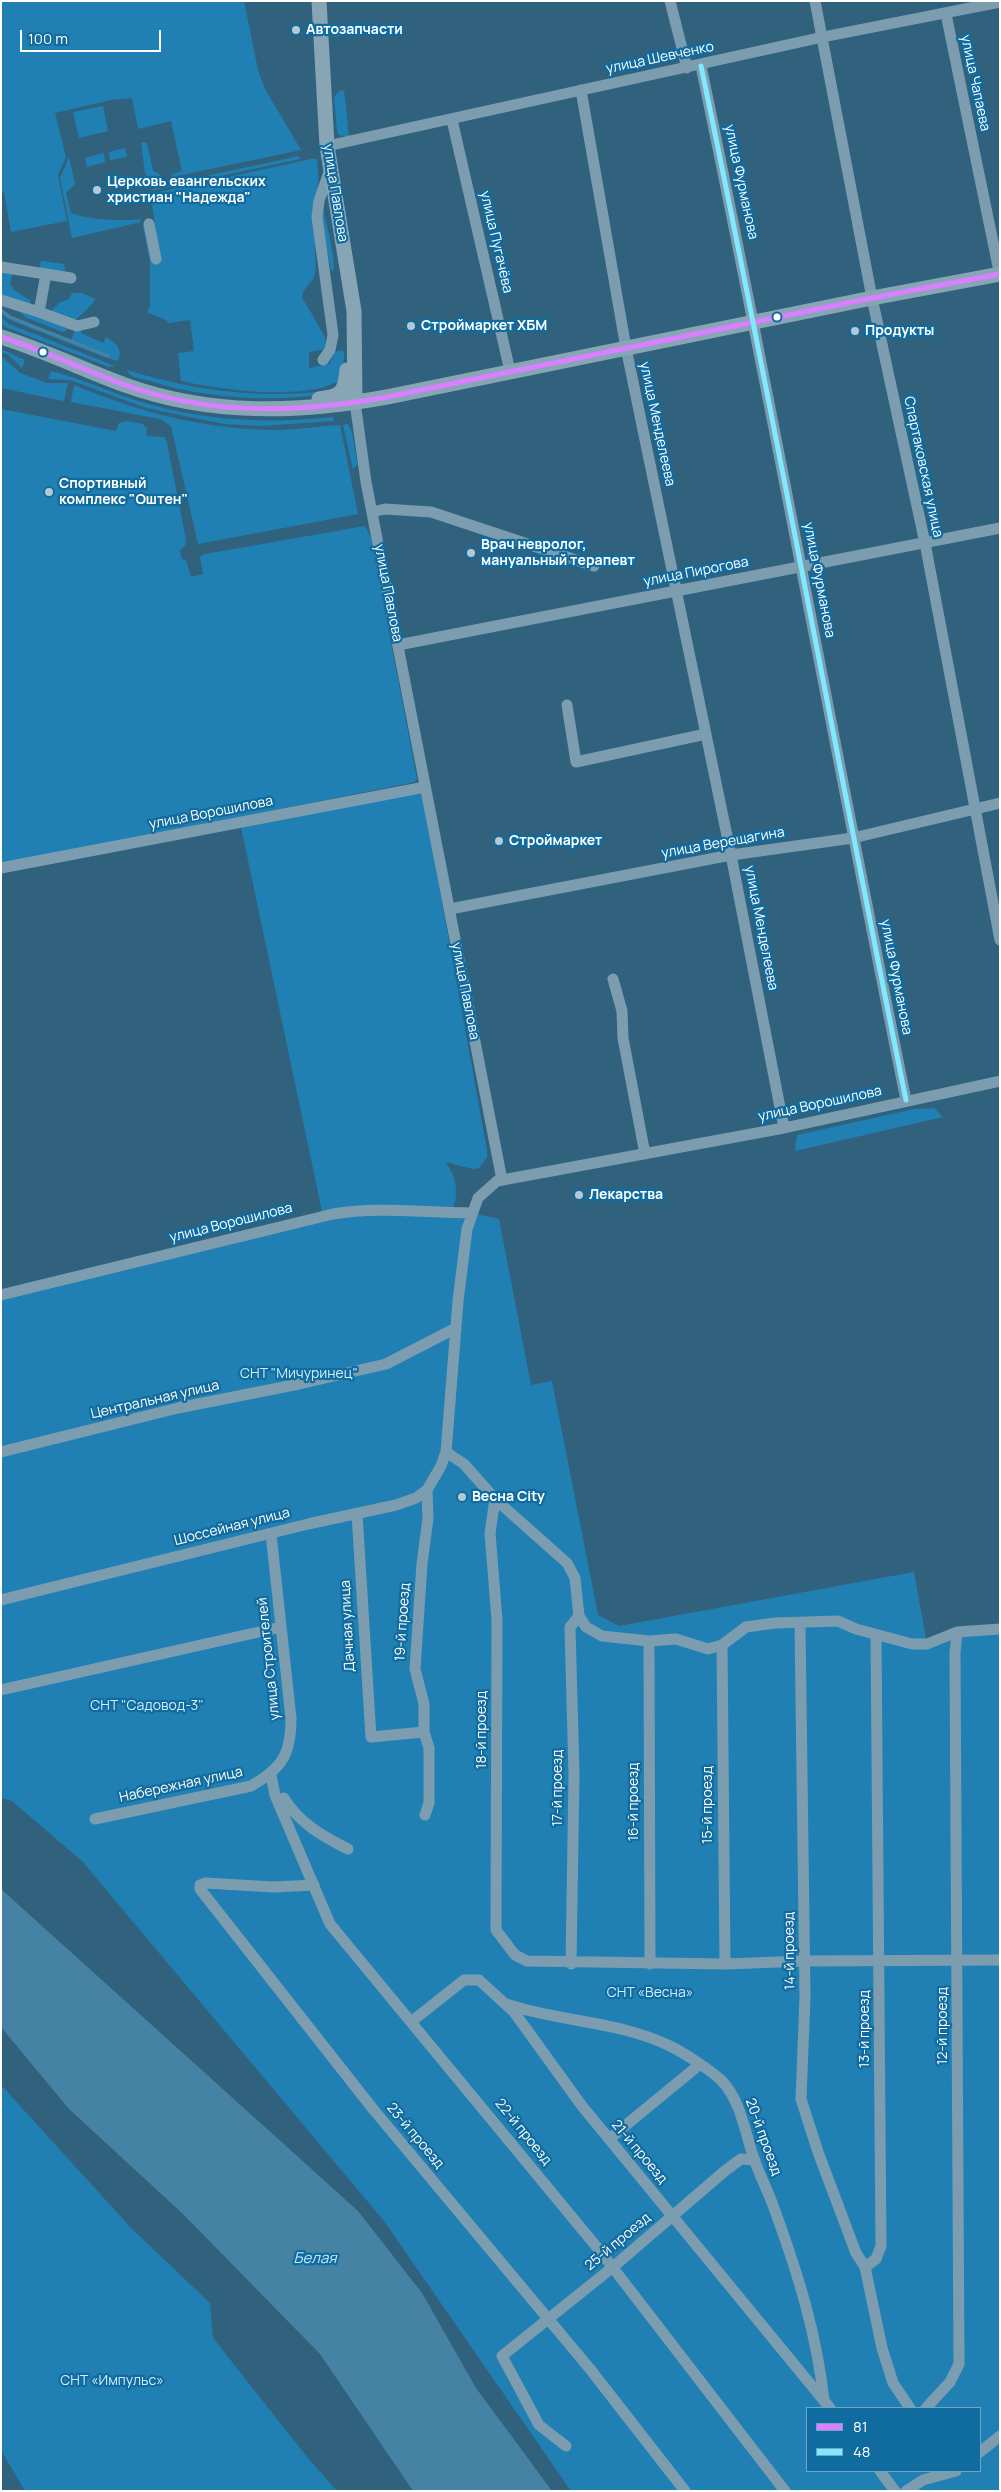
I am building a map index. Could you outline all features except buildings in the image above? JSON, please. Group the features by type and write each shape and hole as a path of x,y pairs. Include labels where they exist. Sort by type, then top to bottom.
{"main road":[{"name":"улица Павлова","path":"319,1 327,146 355,328 353,371 355,402"},
{"path":"1,337 126,385 169,399 220,407 273,410 308,408 355,402 872,298 1000,275"},
{"path":"273,410 335,397 342,390 346,377 351,296"}],"street":[{"path":"670,1 687,68"},
{"name":"Спартаковская улица","path":"815,1 872,298 924,543 1000,940"},
{"name":"улица Шевченко","path":"327,146 452,120 581,90 701,66 822,38 1000,2"},
{"name":"улица Чапаева","path":"946,14 1000,275"},
{"name":"улица Фурманова","path":"701,66 754,322 853,838 906,1100"},
{"name":"улица Менделеева","path":"581,90 626,348 731,855 784,1128"},
{"name":"улица Пугачёва","path":"452,120 510,371"},
{"path":"323,360 330,350 333,335 317,218 319,201 330,169"},
{"path":"149,224 156,259"},
{"path":"1,267 72,278"},
{"path":"39,312 46,274"},
{"path":"1,300 77,326 94,322"},
{"name":"улица Павлова","path":"355,402 361,451 372,512 502,1180"},
{"path":"372,512 385,508 431,512 594,566"},
{"name":"улица Пирогова","path":"398,646 1000,528"},
{"path":"567,705 576,762 706,734"},
{"name":"улица Ворошилова","path":"1,868 426,787"},
{"name":"улица Верещагина","path":"450,909 731,855 853,838 1000,804"},
{"path":"613,979 622,1011 622,1038 646,1154"},
{"name":"улица Ворошилова","path":"502,1180 784,1128 1000,1081"},
{"path":"502,1180 485,1190 471,1213 467,1229 456,1328 446,1452 464,1464 495,1499 567,1563 574,1578 579,1616 586,1628 602,1636 649,1641 676,1639 708,1649 722,1645 746,1627 838,1620 876,1635 912,1644 927,1644 957,1632 1000,1629"},
{"name":"улица Ворошилова","path":"1,1295 333,1214 359,1210 386,1209 471,1213"},
{"name":"Центральная улица","path":"1,1452 178,1408 299,1384 386,1364 456,1328"},
{"name":"Шоссейная улица","path":"1,1600 396,1505 416,1498 426,1490 441,1466 446,1452"},
{"name":"19-й проезд","path":"425,1815 429,1803 430,1762 429,1748 424,1732 424,1704 415,1669 422,1564 428,1518 426,1490"},
{"name":"18-й проезд","path":"495,1499 490,1533 497,1620 496,1930 515,1955 526,1961 572,1964"},
{"name":"Дачная улица","path":"357,1514 371,1737 424,1732"},
{"name":"улица Строителей","path":"271,1534 291,1718 291,1739 282,1764 271,1775"},
{"name":"17-й проезд","path":"572,1964 574,1774 570,1627 579,1616"},
{"name":"14-й проезд","path":"800,1624 804,1961 802,2099 818,2152 856,2253 865,2267"},
{"path":"1,1690 281,1627"},
{"name":"12-й проезд","path":"927,2407 950,2382 959,2364 955,1653 957,1632"},
{"name":"13-й проезд","path":"865,2267 876,2259 881,2246 876,1635"},
{"name":"16-й проезд","path":"649,1641 650,1964"},
{"name":"15-й проезд","path":"722,1645 725,1964"},
{"path":"271,1775 290,1808 299,1818 311,1829 348,1849"},
{"name":"Набережная улица","path":"95,1819 225,1793 251,1786 271,1775"},
{"name":"22-й проезд","path":"271,1775 275,1795 289,1822 330,1924 613,2267 785,2491"},
{"name":"23-й проезд","path":"314,1885 274,1886 205,1883 200,1885 200,1889 373,2109 548,2319 685,2491"},
{"path":"572,1964 610,1962 725,1964 804,1961 1000,1960"},
{"name":"21-й проезд","path":"411,2022 464,1980 479,1980 514,2012 582,2106 827,2405"},
{"name":"20-й проезд","path":"505,2004 644,2034 672,2047 721,2080 732,2096 742,2117 754,2160 774,2207 807,2303 827,2405"},
{"path":"609,2139 699,2065"},
{"name":"25-й проезд","path":"566,2446 539,2425 502,2356 613,2267 671,2216 741,2159 754,2160"},
{"path":"865,2267 882,2348 893,2383 909,2407"},
{"path":"981,2451 1000,2436"},
{"path":"881,2472 894,2491"},
{"path":"906,2491 921,2475 947,2472"}],"green space":[{"path":"1,1 244,1 258,70 265,89 301,150 172,177 172,174 182,171 171,121 138,129 132,98 111,100 55,113 66,157 58,175 67,221 11,232 4,192 1,192"},
{"path":"346,29 348,35 332,37 334,31"},
{"path":"344,90 349,137 339,135 337,130 334,98 339,91"},
{"path":"103,106 108,131 79,138 73,112"},
{"path":"141,143 147,143 153,171 161,175 162,179 149,178 145,173"},
{"path":"125,148 127,157 110,160 109,152"},
{"path":"104,154 105,162 87,167 85,158"},
{"path":"299,156 300,159 150,191 159,186"},
{"path":"69,157 75,184 66,193 71,213 85,217 105,219 140,219 141,222 72,238 60,178"},
{"path":"317,159 318,170 315,271 314,277 304,290 302,297 325,337 326,349 309,352 309,368 329,364 335,352 342,350 344,352 343,381 304,391 269,392 233,390 181,381 178,353 194,351 190,320 168,323 166,320 147,312 150,306 150,261 143,226 155,223 150,194"},
{"path":"322,203 333,254 334,271 331,270 322,228"},
{"path":"41,261 64,264 65,270 63,273 40,268"},
{"path":"1,271 13,272 10,284 14,290 31,301 29,305 1,296"},
{"path":"72,293 82,293 95,299 73,322 53,314 52,310 59,303 69,299"},
{"path":"1,308 11,317 71,340 75,331 82,330 81,333 103,343 106,337 117,345 120,353 118,361 10,320 1,314"},
{"path":"14,308 72,326 63,332 27,318"},
{"path":"1,317 9,324 115,366 109,367 8,328 1,324"},
{"path":"1,349 25,360 22,368 7,354 1,353"},
{"path":"1,356 20,373 47,383 68,383 64,401 1,388"},
{"path":"127,370 177,383 226,391 276,394 328,391 329,394 284,398 216,395 194,392 140,379 131,375"},
{"path":"51,371 138,401 186,413 210,417 259,420 333,417 334,421 261,426 224,424 146,408 70,380 48,379"},
{"path":"74,385 150,412 202,424 255,430 282,430 340,425 358,514 198,544 171,426 160,419 71,402"},
{"path":"1,409 116,431 119,423 126,421 143,424 147,429 146,436 164,437 167,443 186,540 185,546 180,550 194,619 182,559 186,560 191,577 203,574 200,557 205,554 365,526 371,538 417,779 415,782 1,865"},
{"path":"348,424 352,432 357,461 357,465 353,469 343,425"},
{"name":"СНТ «Весна»","path":"421,787 487,1150 487,1157 479,1168 473,1169 445,1162 454,1178 456,1197 453,1209 499,1219 531,1385 552,1381 598,1615 619,1626 914,1572 927,1644 1000,1629 1000,2491 571,2491 384,2221 82,1861 12,1801 1,1798 1,1295 323,1216 240,822"},
{"path":"934,1108 943,1117 795,1151 797,1135 914,1109"},
{"name":"СНТ «Импульс»","path":"1,2085 132,2229 210,2303 213,2338 307,2457 337,2491 25,2491 1,2450"}],"water":[{"name":"Белая","path":"1,1889 358,2211 422,2293 476,2388 552,2491 413,2491 320,2354 183,2214 69,2109 1,2027"}],"waterway":[{"path":"1,310 10,317 108,356"}],"transit line":[{"name":"48","path":"701,66 754,324 906,1100"},
{"name":"81","path":"1,337 125,385 157,395 222,407 255,409 321,406 387,397 872,298 1000,274"}],"place":[{"name":"Автозапчасти","path":"296,30"},
{"name":"Церковь евангельских христиан \"Надежда\"","path":"97,190"},
{"name":"Строймаркет ХБМ","path":"411,326"},
{"name":"Продукты","path":"855,331"},
{"name":"Спортивный комплекс \"Оштен\"","path":"49,492"},
{"name":"Врач невролог, мануальный терапевт","path":"471,553"},
{"name":"Строймаркет","path":"499,841"},
{"name":"Лекарства","path":"579,1195"},
{"name":"Весна City","path":"462,1497"}],"park label":[{"name":"СНТ \"Мичуринец\"","path":"299,1374"},
{"name":"СНТ \"Садовод-3\"","path":"147,1706"}]}
